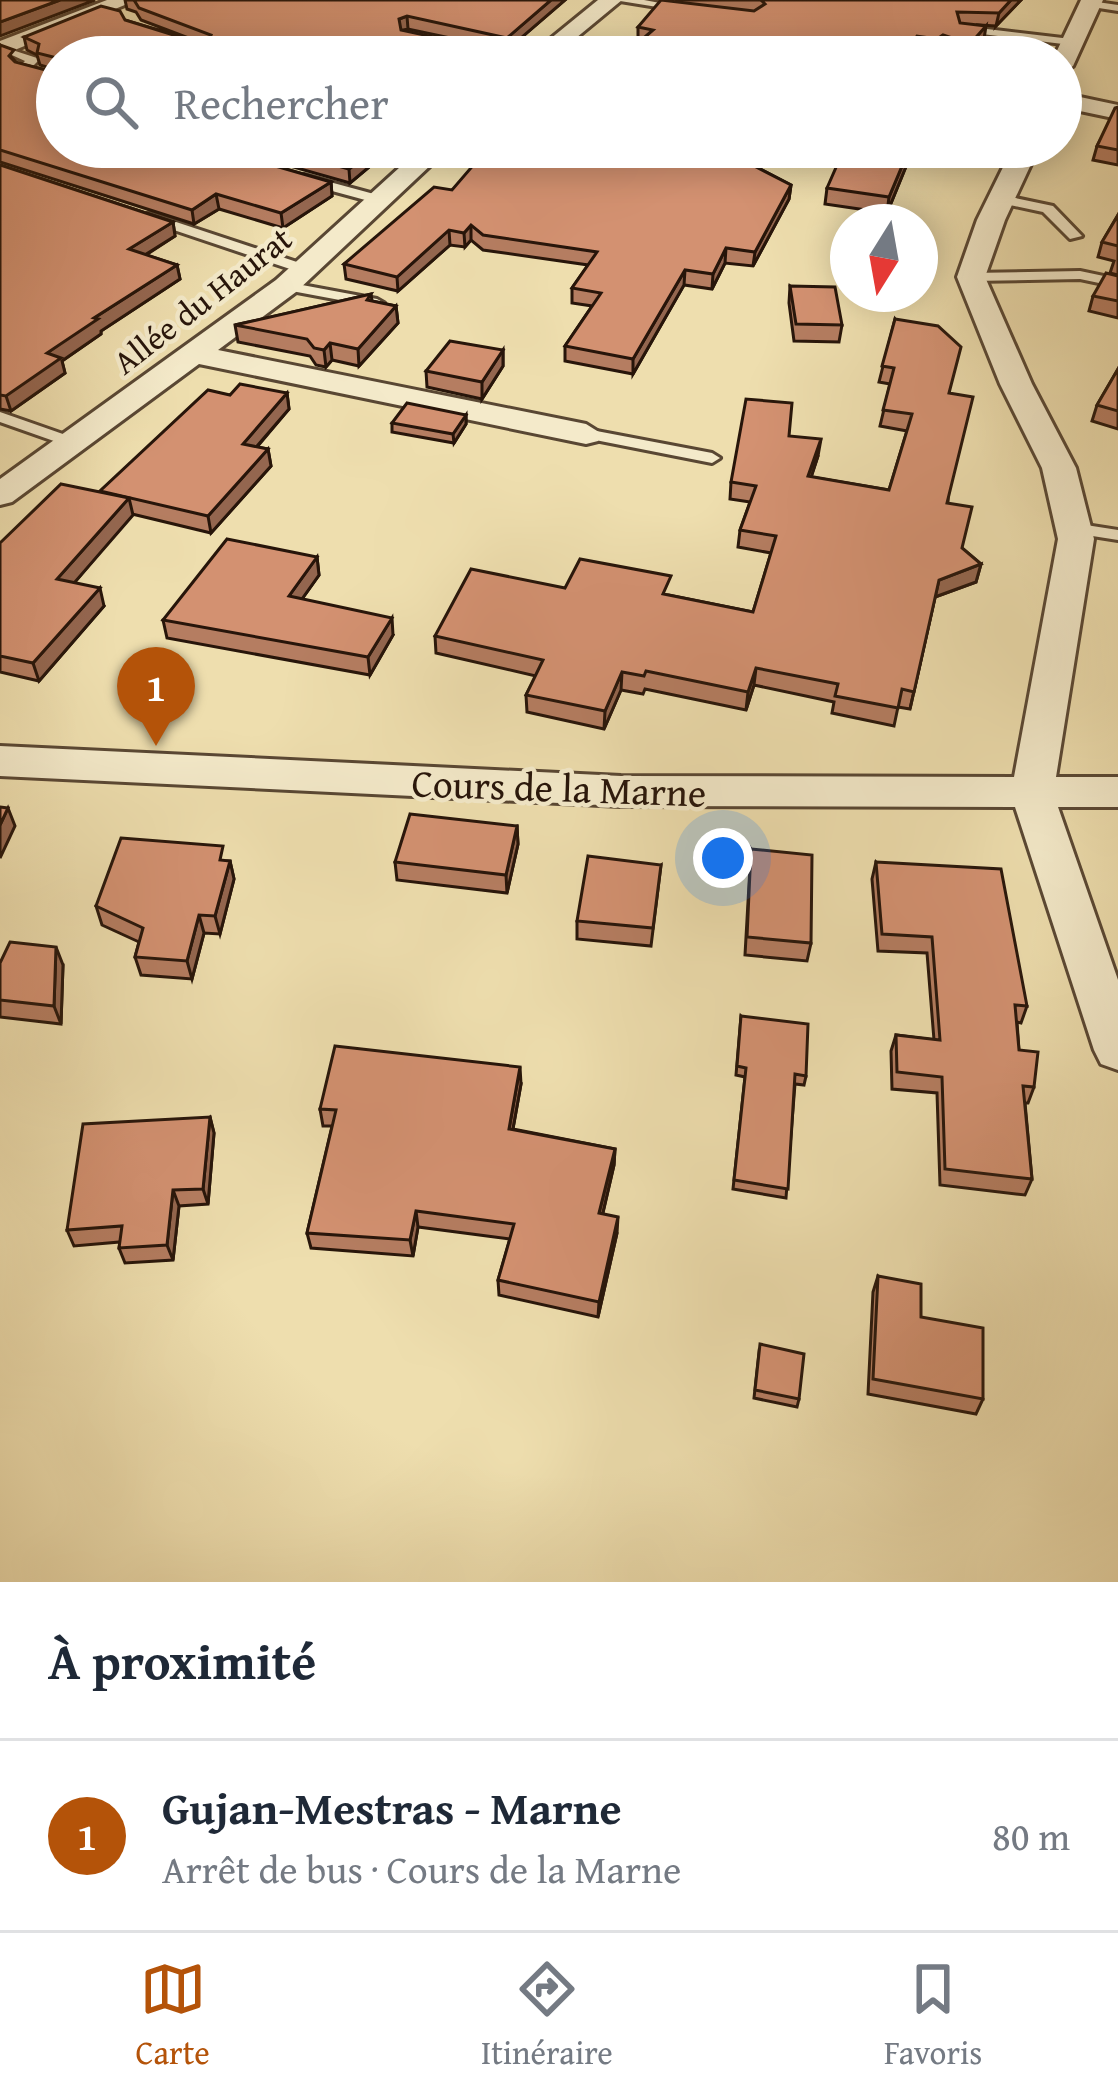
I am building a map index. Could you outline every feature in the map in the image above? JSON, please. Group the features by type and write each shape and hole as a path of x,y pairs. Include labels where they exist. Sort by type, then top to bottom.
{"street":[{"path":"567,36 615,0"},
{"path":"1074,36 1091,2"},
{"path":"3,49 102,10 129,9"},
{"path":"1082,104 1118,112"},
{"name":"Allée du Haurat","path":"0,495 302,270 414,168"},
{"path":"1016,168 971,278 1016,384 1059,468 1076,539 1032,794 1104,971 1118,1050"},
{"path":"193,354 586,434"},
{"name":"Cours de la Marne","path":"0,761 622,790 1118,792"}],"lane":[{"path":"615,0 686,8"},
{"path":"1091,2 1118,8"},
{"path":"962,29 1021,36"},
{"path":"3,49 33,60 22,68 36,72"},
{"path":"278,171 380,200"},
{"path":"1001,199 1048,208 1075,236"},
{"path":"126,209 395,307"},
{"path":"232,231 302,270"},
{"path":"971,278 1080,275 1118,283"},
{"path":"0,417 74,443"},
{"path":"586,434 712,458"},
{"path":"1073,528 1118,535"}],"building":[{"path":"0,0 60,0 0,22"},
{"path":"134,0 551,0 509,36 407,16 399,19 401,30 429,36 210,36 139,8"},
{"path":"661,0 754,11 765,4 761,0 1011,0 999,13 957,12 960,23 986,26 977,36 646,36 653,30 638,27"},
{"path":"101,6 120,11 125,20 177,36 36,36 36,43 24,37"},
{"path":"0,45 14,50 9,56 15,62 36,68 36,161 0,150"},
{"path":"1115,108 1118,150 1097,146"},
{"path":"0,165 173,222 129,249 177,265 47,353 61,358 6,396 0,395"},
{"path":"58,168 282,168 331,182 281,213 216,194 192,210"},
{"path":"471,168 758,168 791,185 755,252 726,248 713,274 685,270 633,359 565,346 601,293 572,288 597,252 483,235 471,225 464,233 449,230 397,277 344,264 434,187 452,190"},
{"path":"836,168 901,168 889,197 827,188"},
{"path":"1118,215 1118,246 1102,242"},
{"path":"1106,273 1118,276 1118,301 1093,296"},
{"path":"790,286 830,287 830,312 840,312 842,325 796,324"},
{"path":"371,294 367,300 396,306 358,349 330,343 324,350 314,348 307,339 235,325"},
{"path":"895,319 938,326 961,347 949,393 973,397 947,503 972,507 962,548 981,564 939,580 914,692 902,689 898,708 835,696 838,684 756,668 748,692 646,671 644,676 622,672 605,711 526,695 543,660 435,636 471,569 565,588 580,559 671,576 663,594 753,612 776,536 740,530 756,486 731,482 746,399 792,403 789,436 821,439 808,476 889,490 912,414 883,410 894,368 882,366"},
{"path":"450,341 503,350 482,382 426,371"},
{"path":"1118,369 1118,411 1097,405"},
{"path":"240,384 287,393 243,444 268,449 208,516 100,491 208,390 230,395"},
{"path":"407,403 466,415 453,434 392,423"},
{"path":"61,484 129,498 57,579 100,588 33,663 0,656 0,543"},
{"path":"227,539 317,557 289,596 392,618 368,657 163,620"},
{"path":"410,814 517,826 506,875 395,862"},
{"path":"121,838 223,846 220,860 230,861 215,916 199,915 187,961 135,957 143,928 96,906"},
{"path":"751,849 812,855 811,943 747,937"},
{"path":"588,856 661,865 653,928 577,921"},
{"path":"876,862 1001,869 1027,1006 1015,1005 1019,1050 1038,1052 1034,1087 1023,1086 1032,1179 945,1169 942,1077 897,1072 896,1035 940,1040 932,937 882,934"},
{"path":"10,942 56,947 54,1006 0,1000 0,963"},
{"path":"741,1016 808,1024 806,1076 795,1074 788,1189 734,1180 746,1068 737,1066"},
{"path":"335,1046 520,1067 509,1129 615,1149 599,1213 618,1217 599,1302 498,1280 514,1224 416,1211 410,1240 307,1233 336,1110 320,1109"},
{"path":"210,1117 203,1189 173,1190 167,1245 119,1248 122,1226 67,1230 83,1124"},
{"path":"878,1276 921,1284 921,1317 983,1328 983,1399 873,1379"},
{"path":"760,1344 804,1354 799,1399 755,1390"}],"place":[{"name":"Gujan-Mestras - Marne","path":"156,746"}]}
